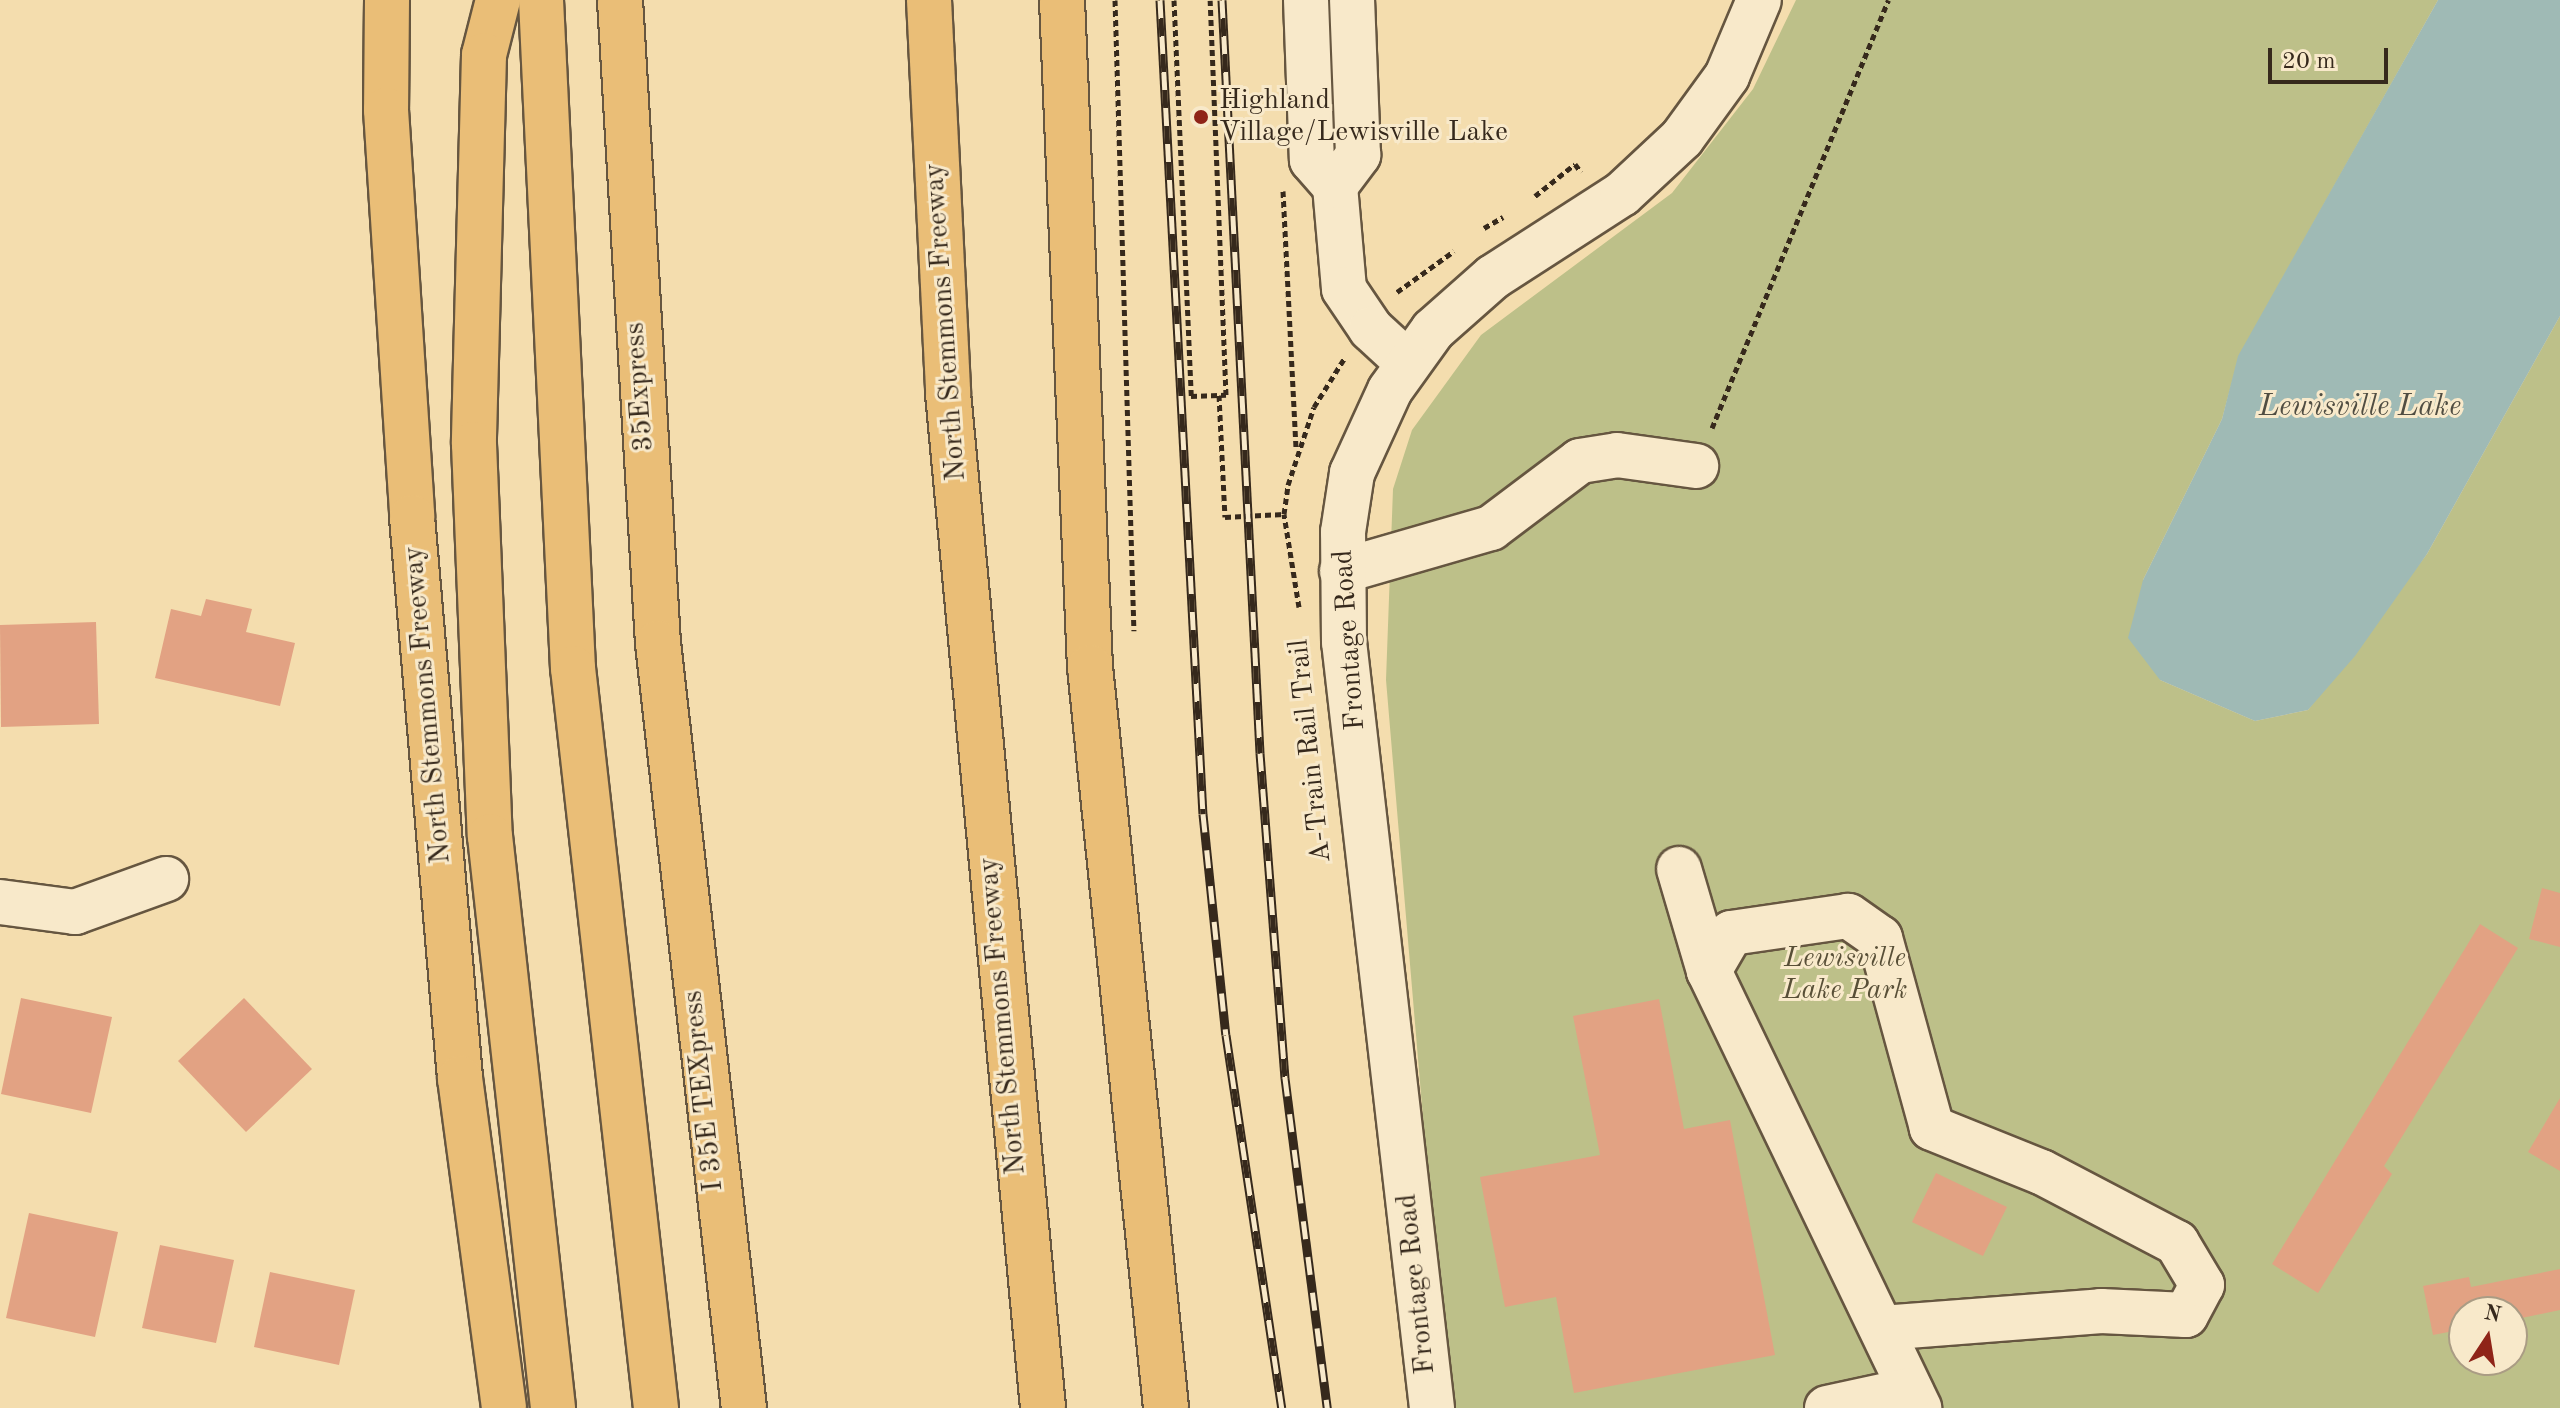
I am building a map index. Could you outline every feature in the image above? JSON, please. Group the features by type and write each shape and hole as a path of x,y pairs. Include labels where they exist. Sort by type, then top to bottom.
{"main road":[{"name":"North Stemmons Freeway","path":"387,0 386,110 412,517 460,1078 504,1408"},
{"path":"498,0 484,55 474,444 490,836 553,1408"},
{"path":"541,0 573,668 656,1408"},
{"name":"35Express","path":"620,0 637,350 671,774"},
{"name":"North Stemmons Freeway","path":"929,0 948,393 1043,1408"},
{"path":"1062,0 1090,667 1166,1408"},
{"name":"I 35E TEXpress","path":"671,774 744,1408"}],"street":[{"path":"1306,0 1312,160 1335,186 1344,289 1371,329 1408,363"},
{"path":"1335,186 1358,155 1352,0"},
{"name":"Frontage Road","path":"1431,1402 1342,571 1352,473 1408,363 1493,277 1651,170 1727,76 1759,0"},
{"path":"1342,571 1491,528 1580,461 1617,455 1696,466"},
{"path":"1679,869 1709,971 1914,1399 1827,1408"},
{"path":"0,902 75,912 166,879"},
{"path":"1709,971 1731,933 1848,916 1880,938 1932,1128 2041,1172 2177,1243 2202,1285 2186,1315 2101,1311 1882,1328"}],"path":[{"path":"1115,0 1135,635"},
{"path":"1174,0 1191,396 1226,395 1210,0"},
{"path":"1696,466 1888,0"},
{"path":"1522,206 1575,164 1582,174 1591,166"},
{"path":"1282,175 1297,454"},
{"path":"1480,231 1512,211"},
{"name":"A-Train Rail Trail","path":"1309,616 1299,607 1284,514 1297,454 1338,366 1371,329 1392,297 1468,241"},
{"path":"1219,395 1225,517 1284,514"}],"green space":[{"name":"Lewisville Lake Park","path":"1796,0 2438,0 2239,356 2222,419 2143,580 2160,680 2255,721 2308,710 2427,554 2560,316 2560,1408 1422,1408 1440,1319 1386,680 1393,489 1412,430 1481,335 1672,193 1753,89"}],"water":[{"name":"Lewisville Lake","path":"2438,0 2560,0 2560,316 2427,554 2355,656 2308,710 2255,721 2160,680 2128,638 2143,580 2222,419 2238,356"}],"building":[{"path":"206,599 252,609 246,632 295,643 280,706 155,678 171,609 201,616"},
{"path":"96,622 99,724 1,727 0,625"},
{"path":"2542,888 2560,893 2560,947 2529,939"},
{"path":"2480,924 2518,948 2384,1166 2392,1174 2318,1293 2272,1264"},
{"path":"21,998 112,1017 91,1113 1,1094"},
{"path":"244,998 312,1069 246,1132 178,1061"},
{"path":"1659,999 1684,1129 1730,1120 1775,1355 1574,1393 1556,1297 1505,1307 1480,1177 1600,1155 1573,1016"},
{"path":"2560,1098 2560,1171 2528,1152"},
{"path":"1936,1173 2007,1207 1983,1256 1912,1222"},
{"path":"29,1213 118,1232 95,1337 6,1318"},
{"path":"160,1245 234,1260 216,1343 142,1328"},
{"path":"2560,1269 2560,1310 2528,1317 2528,1296 2448,1296 2448,1332 2433,1335 2423,1286 2469,1277 2471,1287"},
{"path":"270,1272 355,1290 339,1365 254,1347"}],"railway":[{"path":"1160,0 1203,814 1226,1035 1282,1408"},
{"path":"1222,0 1260,753 1285,1078 1327,1408"}],"place":[{"name":"Highland Village/Lewisville Lake","path":"1201,117"}]}
